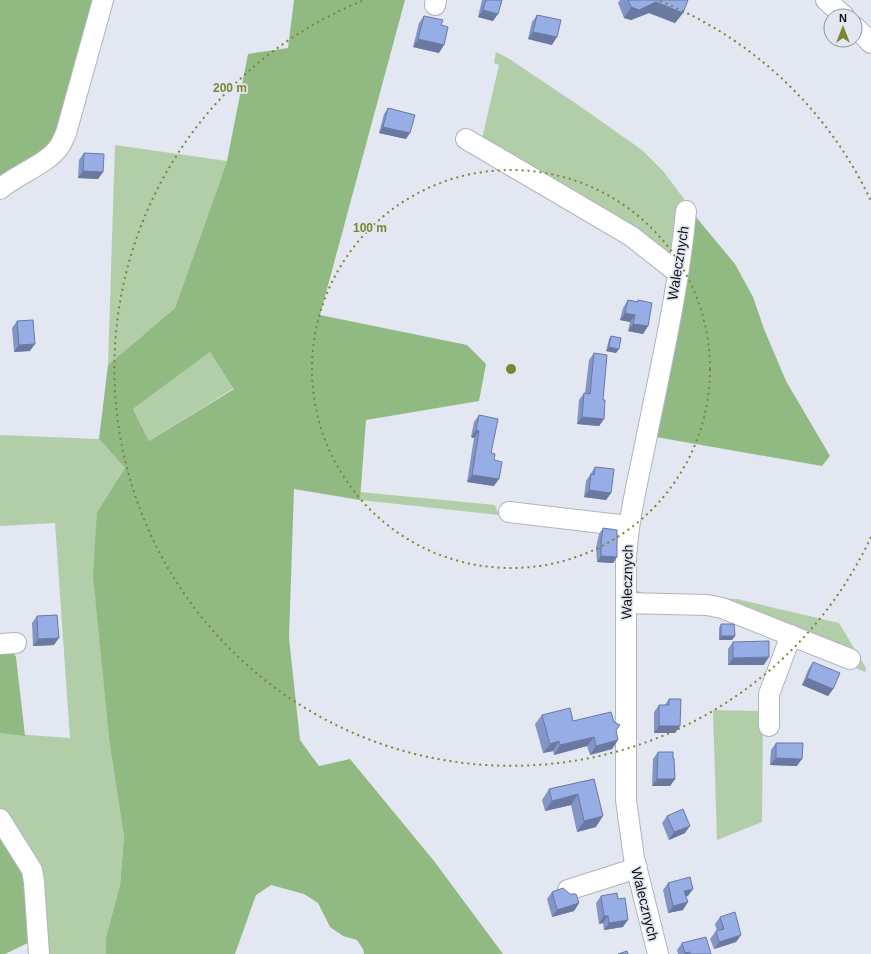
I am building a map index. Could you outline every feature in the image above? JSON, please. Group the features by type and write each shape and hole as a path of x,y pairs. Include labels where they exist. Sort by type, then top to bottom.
{"street":[{"path":"0,189 43,161 59,146 66,133 103,0"},
{"path":"863,35 871,43"},
{"path":"466,139 631,236 678,273"},
{"name":"Walecznych","path":"658,954 629,830 626,800 626,603 628,526 678,273 686,212"},
{"path":"509,512 628,526"},
{"path":"626,603 707,605 722,608 850,658"},
{"path":"769,726 770,694 791,635"},
{"path":"0,819 32,870 39,954"},
{"path":"568,890 637,868"}],"green space":[{"path":"0,0 99,0 58,141 0,182"},
{"path":"294,0 405,0 320,315 467,345 486,364 479,401 366,420 360,500 294,489 289,638 300,740 319,766 350,759 434,861 503,954 364,954 363,949 357,940 343,936 330,927 318,903 304,894 271,885 256,895 235,954 106,954 106,937 120,885 124,837 110,746 93,575 97,512 125,468 99,439 108,365 175,308 227,161 248,54 288,48","holes":["210,352 234,389 149,441 133,409"]},
{"path":"496,52 508,58 581,107 642,150 663,171 684,199 676,267 481,143 499,65 494,63"},
{"path":"115,145 227,161 175,308 108,365"},
{"path":"696,217 735,264 753,297 764,329 786,381 830,456 822,466 650,436 690,219"},
{"path":"210,352 234,388 149,441 133,409"},
{"path":"0,435 99,439 125,468 97,512 110,746 124,837 120,885 106,937 106,954 42,954 0,811 0,733 70,738 55,523 0,526"},
{"path":"650,436 653,437 635,527 632,589 652,596 737,599 839,623 866,668 865,672 851,666 854,658 722,604 710,601 641,600 632,595 629,589 633,527"},
{"path":"360,492 495,505 499,515 360,500"},
{"path":"10,648 16,657 25,736 0,733 0,650"},
{"path":"713,710 763,711 762,822 717,840"},
{"path":"0,828 28,873 34,940 5,954 0,954"}],"building":[{"path":"486,0 502,0 498,14 483,10"},
{"path":"628,0 688,0 683,13 656,2 639,10 631,7"},
{"path":"537,15 561,20 557,37 533,32"},
{"path":"424,16 443,20 441,25 448,27 444,45 418,39"},
{"path":"388,108 415,115 410,133 383,127"},
{"path":"84,153 104,154 103,172 83,171"},
{"path":"628,300 638,302 638,300 652,303 648,326 633,324 635,315 625,313"},
{"path":"33,320 35,344 19,345 17,321"},
{"path":"611,336 621,338 619,349 609,347"},
{"path":"594,353 607,355 603,400 605,400 604,419 582,417 584,393 590,394"},
{"path":"479,415 498,419 491,453 495,454 494,460 502,462 499,479 472,475 479,431 476,430"},
{"path":"595,467 614,469 611,493 589,490 591,474 594,475"},
{"path":"603,528 617,530 617,557 601,556"},
{"path":"57,615 59,638 38,639 37,616"},
{"path":"721,624 734,624 735,636 721,636"},
{"path":"769,641 769,657 733,658 733,642"},
{"path":"813,662 840,673 833,689 807,678"},
{"path":"669,699 681,699 680,726 659,726 659,705 669,705"},
{"path":"570,708 573,721 611,712 614,722 620,725 616,730 618,740 596,746 594,737 560,745 559,741 550,744 542,715"},
{"path":"776,743 803,743 802,759 776,758"},
{"path":"658,752 673,752 675,779 657,779"},
{"path":"594,779 603,816 584,821 578,794 552,801 549,789"},
{"path":"683,809 690,826 674,832 667,816"},
{"path":"690,877 693,889 684,891 688,902 673,906 668,883"},
{"path":"563,888 570,894 576,894 579,903 557,910 552,892"},
{"path":"617,893 618,899 625,898 628,920 609,923 608,916 604,916 601,896"},
{"path":"735,912 741,935 719,942 716,931 724,929 720,917"},
{"path":"706,937 711,954 685,953 682,943"},
{"path":"627,951 628,954 618,954"}]}
